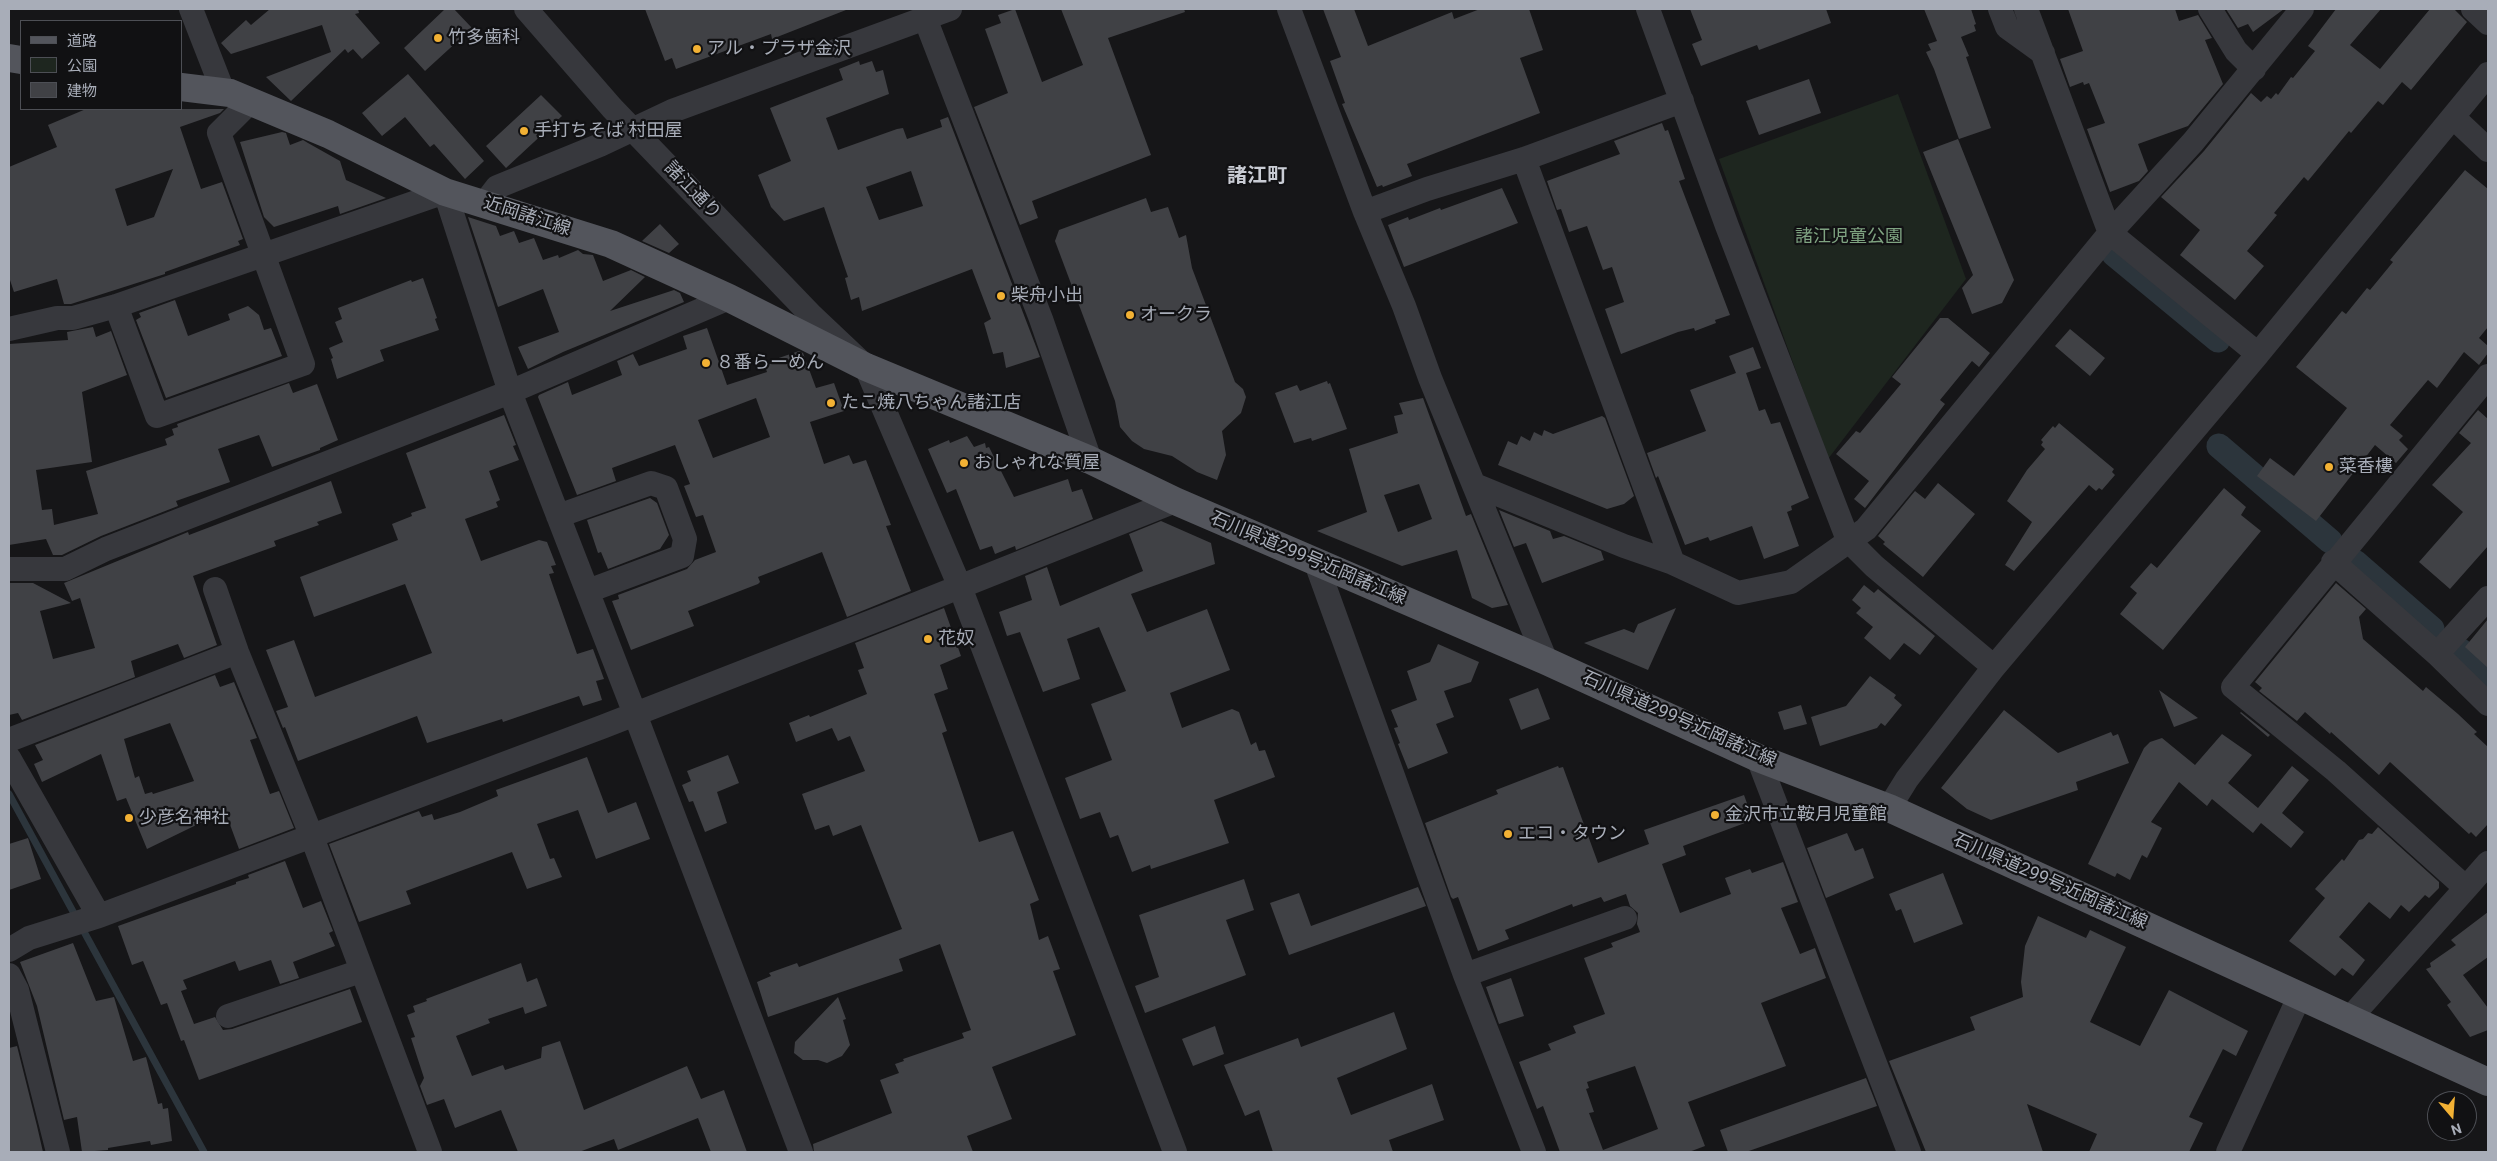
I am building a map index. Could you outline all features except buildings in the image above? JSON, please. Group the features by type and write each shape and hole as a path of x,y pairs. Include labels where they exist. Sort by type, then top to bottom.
{"main road":[{"name":"近岡諸江線","path":"182,87 223,91 328,134 445,192 611,244 729,298 866,367"},
{"name":"石川県道299号近岡諸江線","path":"866,367 1090,460 1175,501 1546,661 1758,758 1889,808 2488,1082"}],"street":[{"path":"191,9 223,91"},
{"name":"諸江通り","path":"526,9 612,108 812,316 866,367"},
{"path":"484,204 497,188 672,112 950,9"},
{"path":"1289,9 1430,378 1546,661"},
{"path":"1648,9 1727,226 1848,540 1874,566 1994,667"},
{"path":"2000,9 2007,27 2043,53"},
{"path":"2026,9 2110,233 2258,354"},
{"path":"2210,9 2236,51 2254,70"},
{"path":"1474,485 1624,546 1673,563 1738,593 1791,582 1866,529 2110,233 2193,142 2254,70 2302,9"},
{"path":"2473,9 2488,23"},
{"path":"925,18 1041,318 1090,460"},
{"path":"1889,808 1907,779 1994,667 2258,354 2488,74"},
{"path":"1365,212 1427,189 1524,159 1682,101"},
{"path":"116,306 157,416 303,364 219,133 250,102"},
{"path":"2453,117 2488,150"},
{"path":"1524,159 1673,563"},
{"path":"9,329 57,318 73,318 116,306 445,192 510,392 636,714 801,1152"},
{"path":"9,569 65,568 106,549 510,392 729,298"},
{"path":"866,367 960,587 1175,1152"},
{"path":"2466,888 2336,771 2233,687 2333,562 2488,376"},
{"path":"558,516 651,483 666,488 685,539 682,556 588,591"},
{"path":"9,950 29,938 99,916 636,714 1175,501"},
{"path":"2333,562 2437,654 2488,704"},
{"path":"1316,563 1465,974 1534,1152"},
{"path":"215,589 237,652 312,837 430,1152"},
{"path":"2437,654 2488,598"},
{"path":"9,740 237,652"},
{"path":"9,758 99,916"},
{"path":"1758,758 1909,1152"},
{"path":"2350,1018 2488,862"},
{"path":"1465,974 1625,918"},
{"path":"228,1016 361,970"},
{"path":"9,975 17,990 58,1152"},
{"path":"2228,1152 2300,995"}],"green space":[{"name":"諸江児童公園","path":"1898,94 1966,279 1828,459 1719,159"}],"waterway":[{"path":"2114,254 2218,340"},
{"path":"2219,446 2330,541"},
{"path":"2355,562 2432,629"},
{"path":"2461,651 2488,677"},
{"path":"9,794 204,1152"}],"place":[{"name":"竹多歯科","path":"438,38"},
{"name":"アル・プラザ金沢","path":"697,49"},
{"name":"手打ちそば 村田屋","path":"524,131"},
{"name":"柴舟小出","path":"1001,296"},
{"name":"オークラ","path":"1130,315"},
{"name":"８番らーめん","path":"706,363"},
{"name":"たこ焼八ちゃん諸江店","path":"831,403"},
{"name":"おしゃれな質屋","path":"964,463"},
{"name":"菜香樓","path":"2329,467"},
{"name":"花奴","path":"928,639"},
{"name":"金沢市立鞍月児童館","path":"1715,815"},
{"name":"少彦名神社","path":"129,818"},
{"name":"エコ・タウン","path":"1508,834"}],"district":[{"name":"諸江町","path":"1257,177"}]}
